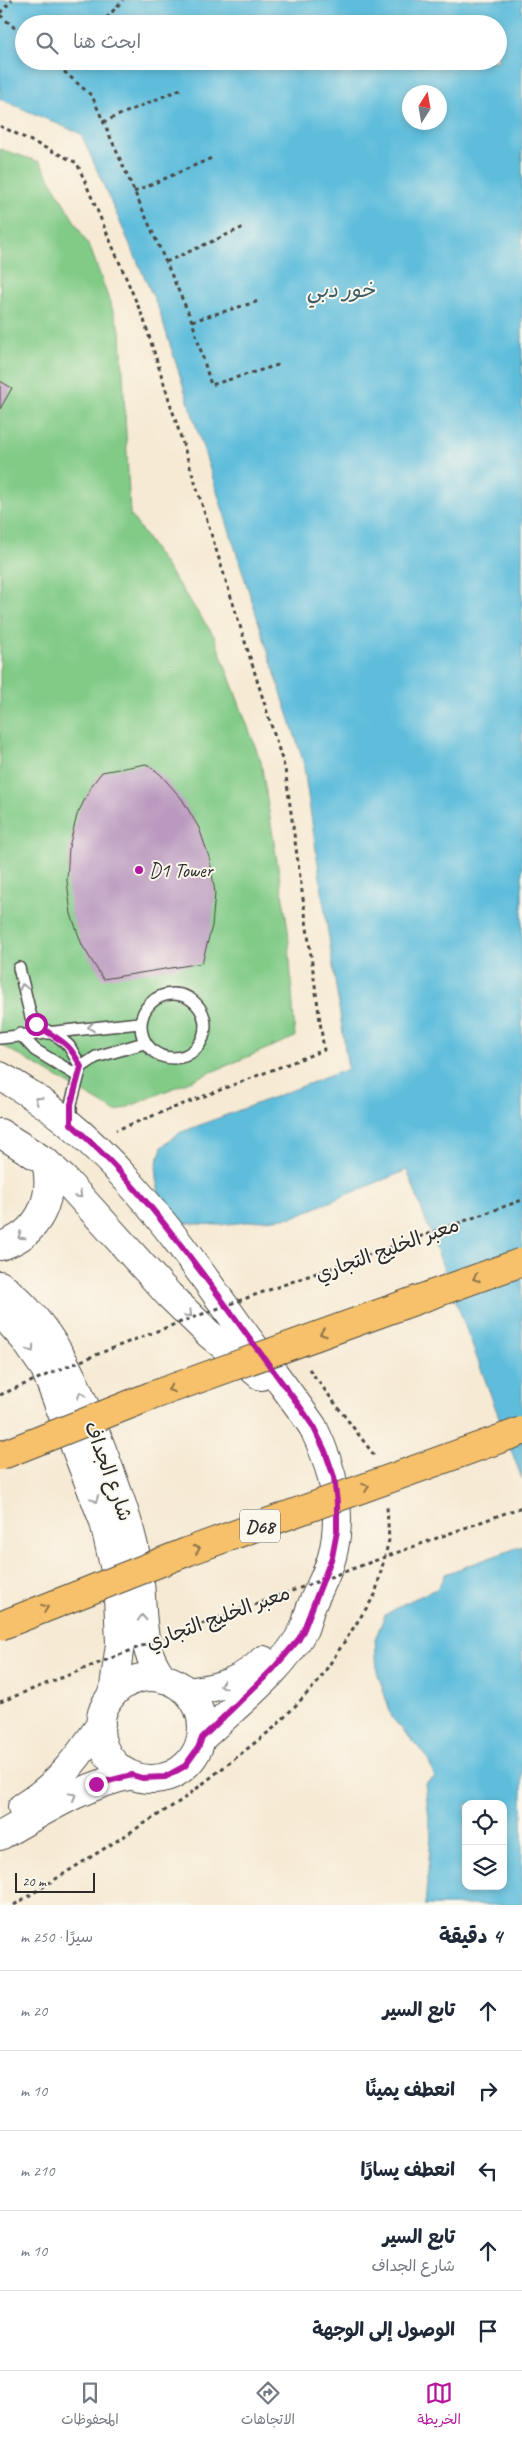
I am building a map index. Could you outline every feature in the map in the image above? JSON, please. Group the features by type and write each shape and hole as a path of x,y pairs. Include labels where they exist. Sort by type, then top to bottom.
{"highway":[{"path":"0,1456 151,1396 522,1262"},
{"name":"D68","path":"0,1626 190,1551 522,1431"}],"street":[{"path":"0,1076 39,1100 80,1132 166,1228 313,1426 325,1451 334,1477 337,1503 337,1531 332,1557 299,1639 280,1662 202,1738 192,1758 175,1773 154,1778 132,1775 96,1784 0,1836"},
{"path":"0,1132 46,1162 88,1204 169,1295 209,1334 298,1404"},
{"path":"0,1246 11,1243 25,1234 37,1222 45,1207 49,1191 46,1162"},
{"name":"شارع الجداف","path":"0,1286 16,1297 32,1314 62,1357 76,1384 124,1507 138,1569 145,1647 156,1669 164,1678"},
{"name":"شارع الجداف","path":"0,1312 25,1340 45,1369 104,1522 115,1570 118,1595 120,1644 113,1694"},
{"path":"188,1692 222,1686 242,1676 260,1663 290,1625 310,1608"},
{"path":"0,1819 35,1799 57,1781 76,1760 100,1724 103,1713 113,1694 124,1685 136,1680 150,1677 164,1678 188,1692 201,1718 202,1738"},
{"path":"100,1724 101,1736 111,1759 132,1775"}],"lane":[{"path":"19,968 31,1017 42,1028 69,1046 80,1072"},
{"path":"172,993 184,996 195,1002 202,1012 205,1024 204,1036 198,1047 188,1055 176,1059 164,1058 153,1052 144,1043 139,1023 150,1002 160,996 172,993"},
{"path":"0,1038 20,1034 139,1023"},
{"path":"20,1034 35,1050 80,1072"},
{"path":"80,1132 71,1104 80,1072 96,1057 144,1043"}],"path":[{"path":"12,0 0,14 15,28"},
{"path":"110,15 123,0"},
{"path":"62,70 92,96 192,321 211,384 278,365"},
{"path":"103,122 183,88"},
{"path":"0,126 77,163 144,320 285,769 324,1050 116,1130 80,1132"},
{"path":"134,192 214,157"},
{"path":"166,262 244,227"},
{"path":"192,321 259,301"},
{"path":"110,1123 122,1137"},
{"name":"معبر الخليج التجاري","path":"0,1395 54,1371 206,1313 522,1200"},
{"path":"242,1292 249,1299"},
{"path":"304,1363 374,1454 376,1464"},
{"path":"14,1905 182,1800 275,1727 318,1682 375,1595 389,1540 387,1502"},
{"name":"معبر الخليج التجاري","path":"0,1702 161,1638 522,1507"}],"green space":[{"path":"0,149 40,162 91,250 121,333 130,514 214,636 261,762 288,929 295,1037 116,1112 0,1044"}],"water":[{"name":"خور دبي","path":"0,0 522,0 522,1479 407,1170 293,1217 219,1225 180,1223 161,1218 156,1166 162,1147 179,1133 348,1069 303,761 159,310 81,134 0,99"},
{"path":"522,1546 522,1905 425,1905 431,1836 425,1783 435,1778 427,1757 392,1718 377,1671 375,1639 385,1615 403,1604 438,1588 445,1574"}],"building":[{"path":"0,381 12,388 0,409"},
{"name":"D1 Tower","path":"146,764 160,774 182,799 199,828 210,860 215,893 212,926 202,963 103,979 82,945 71,914 67,881 69,847 77,815 92,785 102,772"}],"place":[{"name":"D1 Tower","path":"139,870"}],"route":[{"path":"36,1024 60,1038 69,1046 81,1067 71,1104 71,1124 89,1140 160,1220 298,1404 313,1426 325,1451 334,1477 337,1503 337,1531 332,1557 323,1582 310,1608 302,1634 280,1662 202,1738 192,1758 175,1773 165,1777 154,1778 142,1778 132,1775 96,1784"}]}
